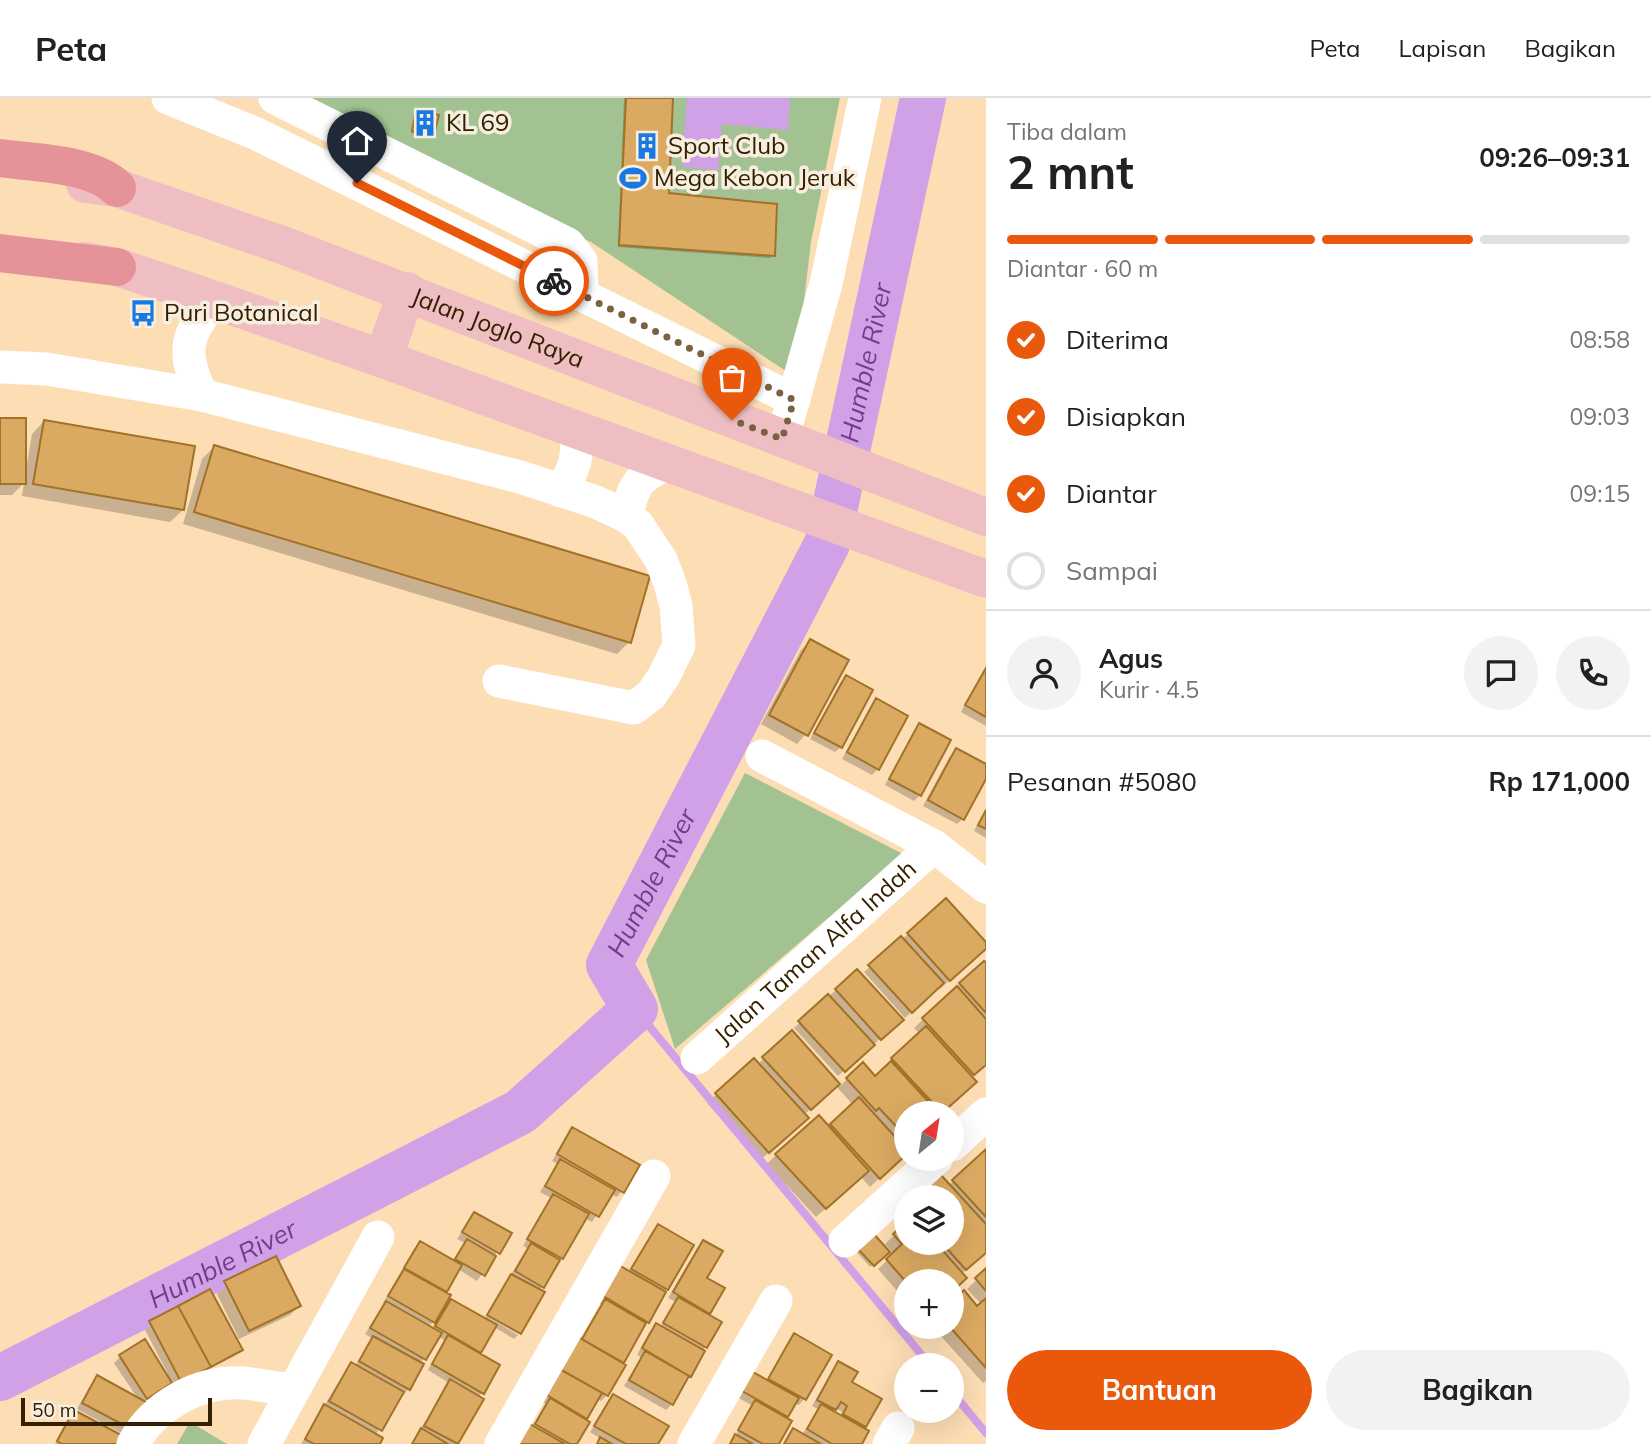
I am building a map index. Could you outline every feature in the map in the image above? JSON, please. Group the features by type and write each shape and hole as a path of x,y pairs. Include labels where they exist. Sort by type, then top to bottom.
{"highway":[{"path":"0,158 79,170 103,177 117,188"},
{"path":"0,253 117,267"}],"main road":[{"name":"Jalan Joglo Raya","path":"0,173 117,188 285,246 986,517"},
{"path":"0,244 117,267 215,300 986,579"},
{"path":"383,359 407,291"}],"street":[{"path":"168,98 257,134 794,400"},
{"path":"257,98 257,134"},
{"path":"275,98 568,244 581,261 582,295"},
{"path":"797,445 794,400 826,284 865,98"},
{"path":"202,395 190,371 188,344 198,320 215,300"},
{"path":"0,367 47,369 202,395 520,477 596,502 626,516 638,526 660,559 676,606 679,645 651,695 634,708 499,681"},
{"path":"561,491 573,471 578,454 576,429"},
{"path":"626,516 632,493 642,476 670,463"},
{"name":"Jalan Taman Alfa Indah","path":"762,756 934,846 986,887"},
{"name":"Jalan Taman Alfa Indah","path":"697,1058 934,846"},
{"path":"964,1134 986,1114"},
{"path":"845,1241 923,1171"},
{"path":"502,1444 654,1176"},
{"path":"268,1443 293,1390 378,1237"},
{"path":"694,1444 776,1301"},
{"path":"133,1444 149,1420 183,1395 215,1386 242,1383 293,1390"}],"green space":[{"name":"Mega Kebon Jeruk","path":"289,98 840,98 811,242 795,377 591,242 291,114"},
{"path":"745,773 903,854 675,1049 646,960"},
{"path":"190,1422 227,1444 177,1444"}],"shaded area":[{"path":"687,98 790,98 788,130 722,124 718,170 682,167"}],"building":[{"name":"Sport Club","path":"626,98 673,98 669,193 777,204 775,256 619,245"},
{"name":"KL 69","path":"416,110 439,115 434,135 412,131"},
{"path":"0,418 26,418 26,484 0,484"},
{"path":"44,420 195,446 184,510 33,484"},
{"path":"214,445 650,576 631,643 194,512"},
{"path":"810,639 849,660 808,736 769,715"},
{"path":"986,668 986,717 965,705"},
{"path":"846,675 873,690 842,748 814,733"},
{"path":"876,698 908,716 879,770 847,752"},
{"path":"919,723 951,740 921,796 889,779"},
{"path":"956,748 986,764 986,779 964,820 928,800"},
{"path":"986,810 986,829 978,825"},
{"path":"946,898 986,942 986,949 950,981 907,933"},
{"path":"901,936 944,983 912,1013 868,965"},
{"path":"986,962 986,1013 959,983"},
{"path":"857,969 904,1020 881,1040 835,989"},
{"path":"957,986 986,1019 986,1065 974,1075 922,1018"},
{"path":"828,994 875,1045 845,1072 798,1021"},
{"path":"926,1026 977,1082 956,1101 931,1101 891,1058"},
{"path":"792,1030 840,1084 811,1110 762,1057"},
{"path":"754,1058 809,1118 769,1153 715,1093"},
{"path":"891,1061 928,1101 894,1101 894,1124 879,1108 876,1111 846,1078 863,1062 875,1076"},
{"path":"859,1097 894,1136 894,1166 880,1179 830,1124"},
{"path":"819,1115 869,1171 826,1209 775,1154"},
{"path":"572,1127 640,1165 624,1193 557,1154"},
{"path":"986,1149 986,1217 964,1193 964,1185 957,1185 952,1180"},
{"path":"560,1159 615,1190 599,1217 545,1186"},
{"path":"941,1175 950,1185 930,1185"},
{"path":"553,1194 589,1214 563,1259 527,1239"},
{"path":"964,1200 986,1224 986,1253 966,1270 953,1255 964,1255"},
{"path":"474,1212 512,1233 500,1254 462,1232"},
{"path":"658,1224 694,1245 668,1290 631,1269"},
{"path":"872,1232 890,1252 874,1266 856,1247"},
{"path":"467,1239 496,1256 485,1276 455,1259"},
{"path":"703,1240 723,1251 707,1278 725,1288 710,1314 673,1292"},
{"path":"420,1241 462,1265 447,1292 404,1268"},
{"path":"531,1243 560,1260 544,1288 515,1271"},
{"path":"894,1252 894,1255 947,1255 959,1269 895,1269 886,1259"},
{"path":"276,1256 301,1306 249,1331 224,1281"},
{"path":"617,1264 666,1292 649,1323 600,1294"},
{"path":"986,1268 986,1291 975,1278"},
{"path":"404,1269 451,1295 435,1323 388,1296"},
{"path":"511,1274 545,1292 521,1334 487,1315"},
{"path":"210,1289 243,1350 211,1367 178,1306"},
{"path":"964,1290 977,1306 986,1298 986,1368 960,1339 964,1339"},
{"path":"678,1297 722,1322 707,1348 663,1323"},
{"path":"451,1299 497,1325 481,1353 435,1326"},
{"path":"605,1299 646,1323 624,1363 582,1339"},
{"path":"386,1301 442,1333 426,1360 370,1328"},
{"path":"178,1306 211,1367 181,1382 149,1321"},
{"path":"656,1323 705,1351 691,1377 642,1348"},
{"path":"571,1333 626,1365 608,1396 553,1365"},
{"path":"794,1333 832,1355 806,1400 768,1379"},
{"path":"448,1335 500,1365 484,1394 432,1364"},
{"path":"373,1336 424,1364 410,1390 359,1361"},
{"path":"145,1339 172,1383 147,1399 119,1355"},
{"path":"645,1351 689,1376 673,1405 629,1380"},
{"path":"838,1361 858,1372 852,1382 882,1399 866,1427 843,1414 847,1406 841,1402 836,1410 817,1400"},
{"path":"351,1362 404,1392 382,1431 329,1401"},
{"path":"561,1370 602,1393 587,1419 547,1395"},
{"path":"753,1372 799,1398 788,1417 742,1391"},
{"path":"97,1375 146,1402 131,1429 82,1403"},
{"path":"450,1379 484,1399 458,1444 424,1426"},
{"path":"613,1394 669,1426 658,1444 626,1444 594,1426"},
{"path":"550,1398 590,1422 577,1444 570,1444 535,1424"},
{"path":"755,1400 792,1421 779,1444 763,1444 738,1430"},
{"path":"324,1404 383,1438 380,1444 314,1444 305,1439"},
{"path":"821,1404 869,1431 862,1444 832,1444 807,1429"},
{"path":"74,1410 123,1436 119,1444 62,1444 57,1441"},
{"path":"530,1424 565,1444 519,1444"},
{"path":"421,1428 448,1444 412,1444"},
{"path":"793,1428 821,1444 784,1444"},
{"path":"735,1434 753,1444 730,1444"},
{"path":"600,1437 612,1444 597,1444"}],"waterway":[{"name":"Humble River","path":"0,1378 520,1112 635,1009 609,965 827,544 923,98"},
{"path":"635,1009 920,1353"},
{"path":"964,1406 986,1433"}],"way so far":[{"path":"554,281 794,400 782,439 732,420"}],"place":[{"name":"KL 69","path":"425,123"},
{"name":"Sport Club","path":"647,146"},
{"name":"Mega Kebon Jeruk","path":"633,178"},
{"name":"Puri Botanical","path":"143,313"}],"route":[{"path":"357,183 554,281"}]}
